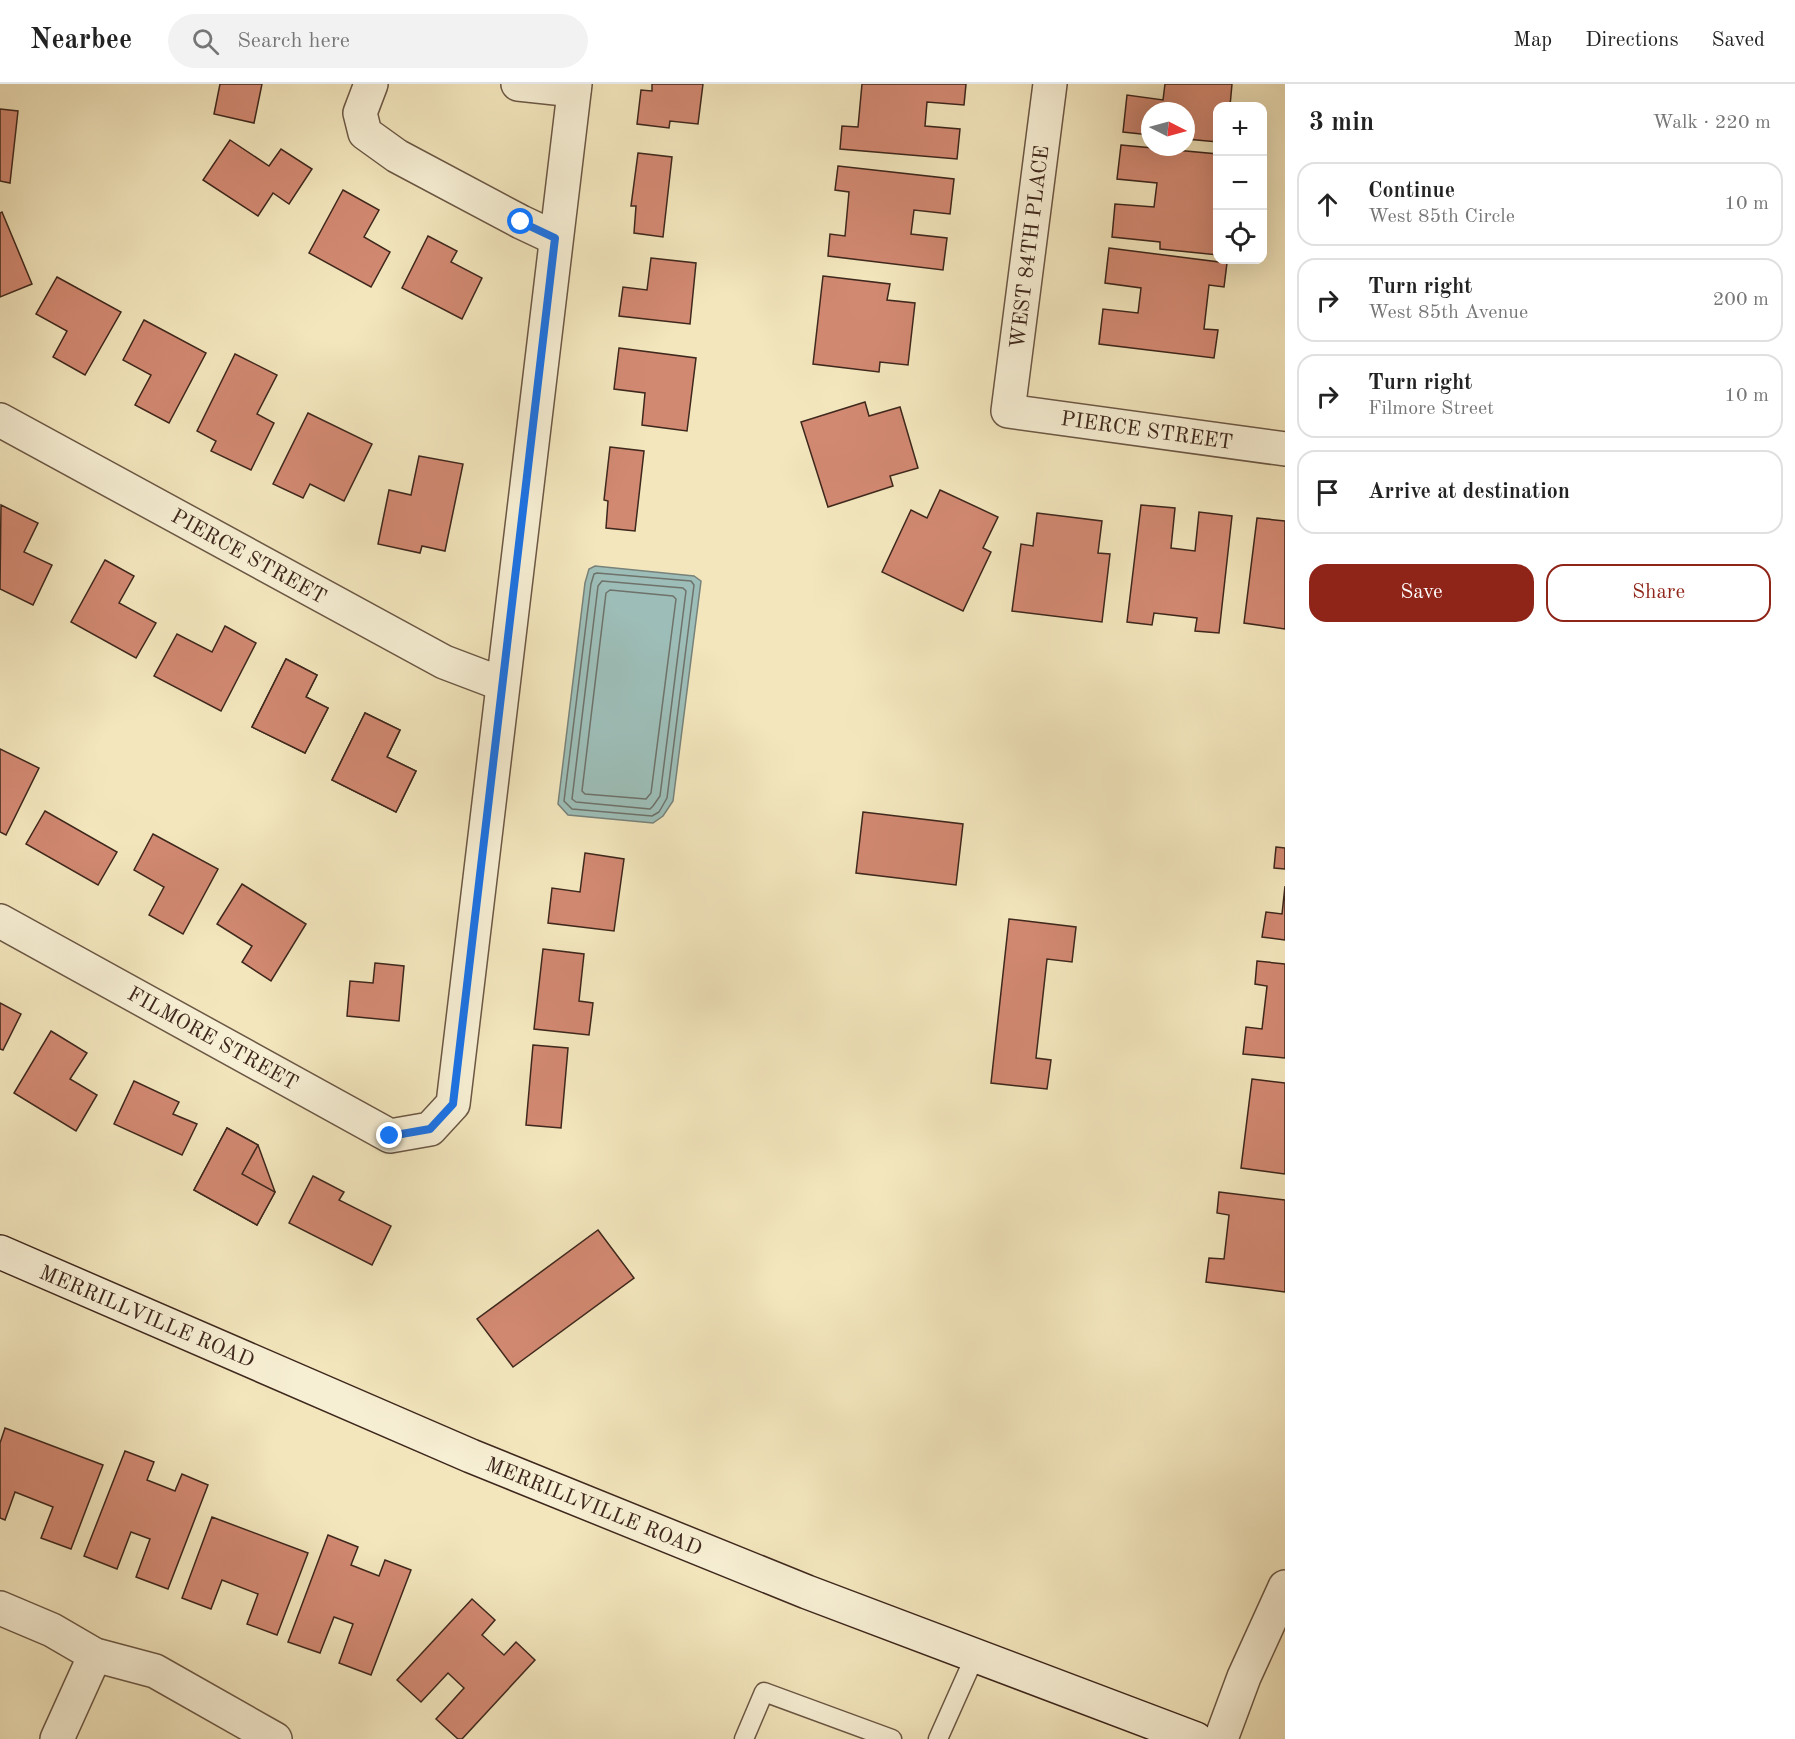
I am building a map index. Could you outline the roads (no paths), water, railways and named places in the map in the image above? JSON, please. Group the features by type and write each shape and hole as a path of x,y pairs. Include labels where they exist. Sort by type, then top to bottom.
{"street":[{"path":"371,84 360,113 365,133 397,156 555,238"},
{"path":"502,684 574,87 518,84"},
{"name":"WEST 84TH PLACE","path":"1008,411 1050,84"},
{"name":"PIERCE STREET","path":"1008,411 1285,449"},
{"name":"PIERCE STREET","path":"0,420 444,662 502,684"},
{"name":"FILMORE STREET","path":"0,921 390,1136 430,1129 453,1104 502,684"},
{"name":"MERRILLVILLE ROAD","path":"0,1252 471,1456 807,1592 1196,1739"},
{"path":"1221,1739 1244,1677 1285,1587"},
{"path":"0,1608 52,1630 95,1655 155,1671 275,1739"},
{"path":"57,1739 95,1655"}],"lane":[{"path":"938,1739 975,1656"},
{"path":"744,1739 765,1692 892,1739"}],"water":[{"path":"595,566 694,576 701,581 673,801 663,816 653,823 568,815 558,804 585,583 589,569"}]}
